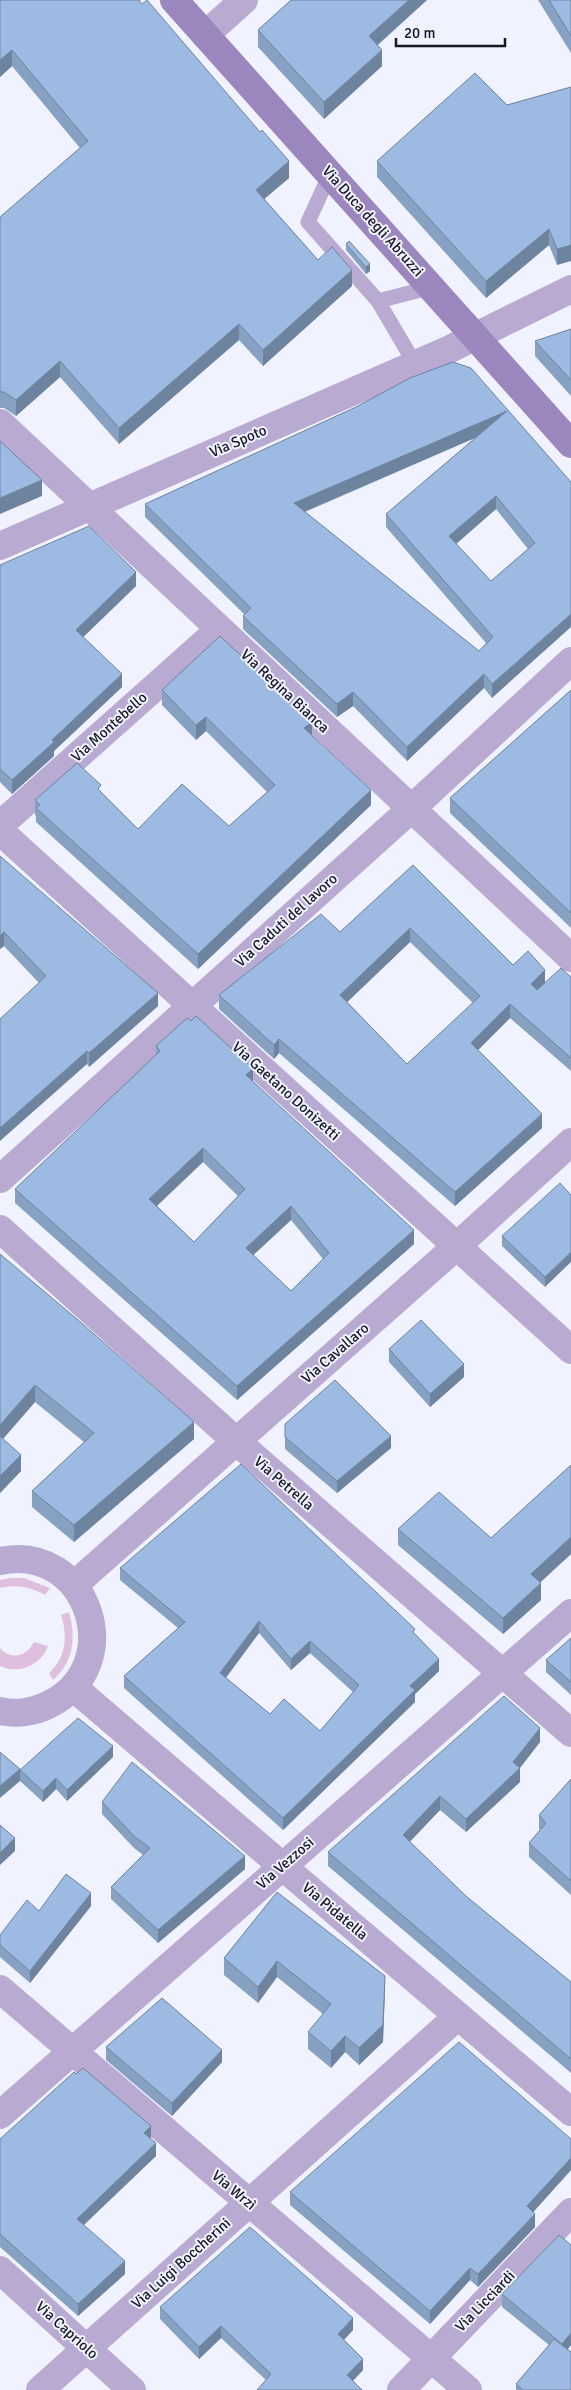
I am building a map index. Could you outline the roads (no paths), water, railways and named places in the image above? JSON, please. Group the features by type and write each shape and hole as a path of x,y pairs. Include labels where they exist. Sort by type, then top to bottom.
{"main road":[{"name":"Via Duca degli Abruzzi","path":"174,0 571,444"}],"street":[{"path":"205,35 244,0"},
{"name":"Via Spoto","path":"0,546 477,337 571,289"},
{"name":"Via Regina Bianca","path":"0,423 571,958"},
{"name":"Via Montebello","path":"0,825 219,630"},
{"name":"Via Caduti del lavoro","path":"0,1179 411,809 571,661"},
{"name":"Via Gaetano Donizetti","path":"0,831 191,1006 458,1245 571,1350"},
{"name":"Via Cavallaro","path":"74,1585 458,1245 571,1142"},
{"name":"Via Petrella","path":"0,1229 236,1441 571,1733"},
{"path":"0,1561 27,1559 61,1572 74,1585 86,1604 93,1626 86,1669 74,1687 59,1700 42,1708 24,1713 0,1711"},
{"name":"Via Vezzosi","path":"0,2115 571,1613"},
{"name":"Via Pidatella","path":"74,1687 571,2112"},
{"name":"Via Wrzì","path":"0,1989 468,2390"},
{"name":"Via Luigi Boccherini","path":"40,2390 458,2016"},
{"name":"Via Licciardi","path":"400,2390 571,2212"},
{"name":"Via Capriolo","path":"0,2270 132,2390"}],"lane":[{"path":"330,174 308,222 378,301 415,364"},
{"path":"378,301 432,287"}]}
